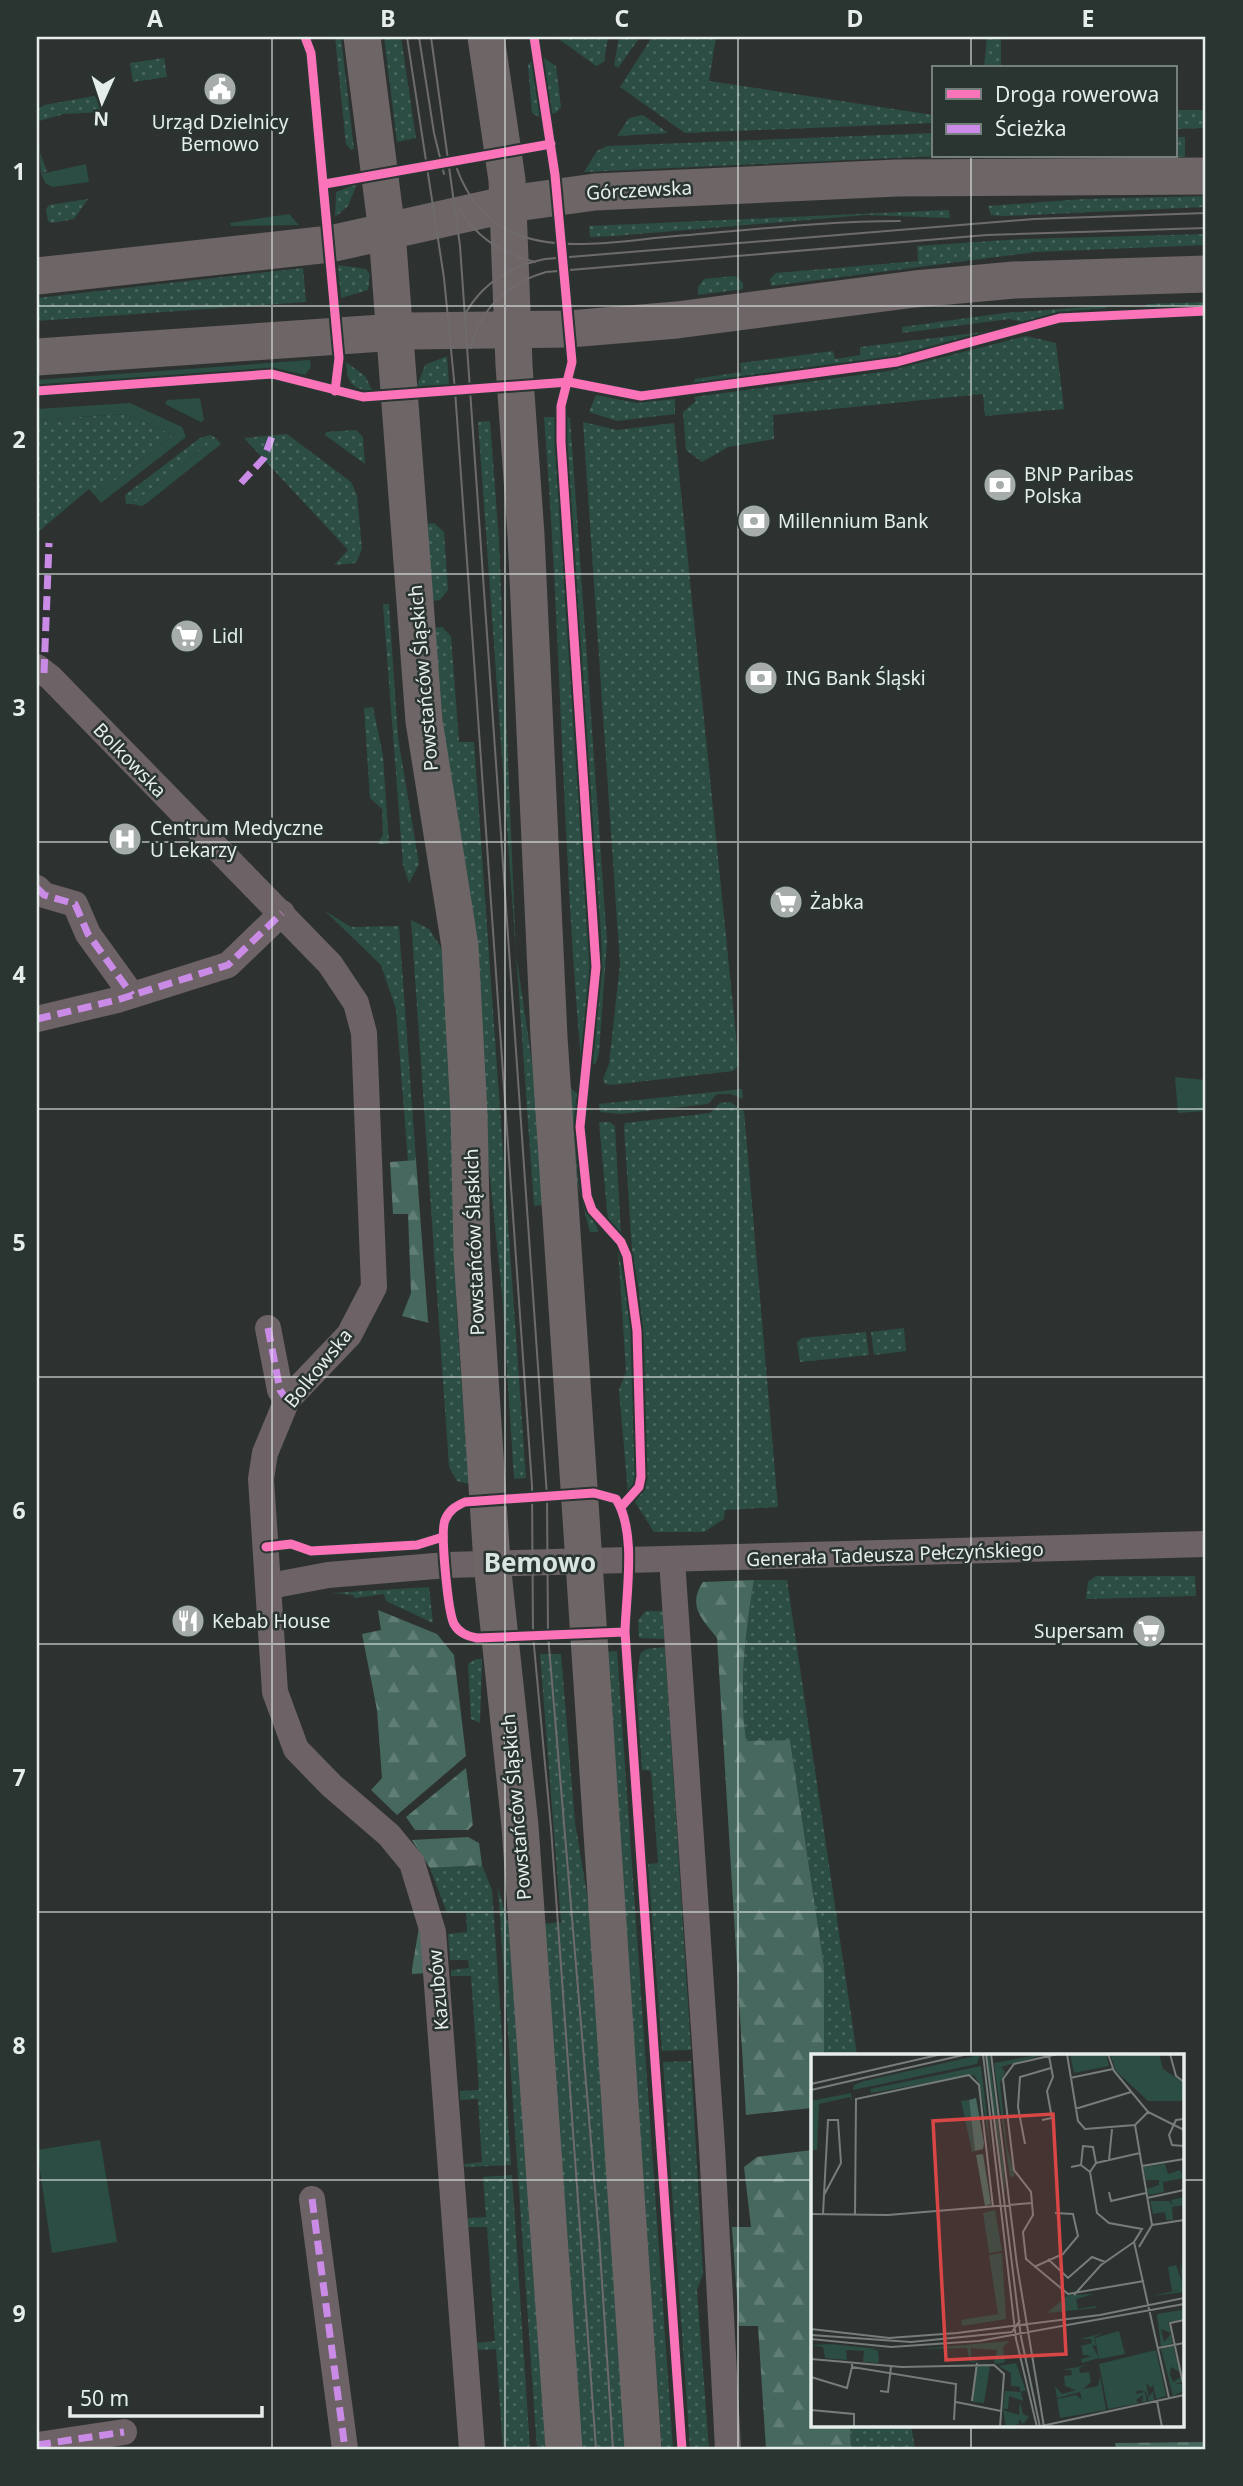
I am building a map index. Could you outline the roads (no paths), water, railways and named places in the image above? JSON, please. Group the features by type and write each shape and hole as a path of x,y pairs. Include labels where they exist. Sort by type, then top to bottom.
{"main road":[{"name":"Powstańców Śląskich","path":"362,37 387,232 396,331 424,721 457,923 463,986 472,1254 492,1563 520,1826 564,2449"},
{"path":"486,37 502,133 509,204 544,954 643,2449"},
{"name":"Górczewska","path":"37,276 312,247 509,204 595,192 897,178 1206,176"},
{"path":"37,358 396,331 569,329 668,321 915,289 1014,280 1206,274"}],"street":[{"name":"Bolkowska","path":"37,667 51,678 282,913 330,964 356,1003 361,1023 374,1287 349,1335 287,1399 265,1453 261,1479 270,1586"},
{"path":"37,888 44,895 75,904 88,934 132,995"},
{"path":"37,1019 132,995 229,965 282,913"},
{"path":"268,1328 280,1390 287,1399"},
{"name":"Generała Tadeusza Pełczyńskiego","path":"492,1563 1206,1544"},
{"path":"672,1560 713,2161 728,2449"},
{"path":"270,1586 328,1575 492,1563"},
{"name":"Kazubów","path":"270,1586 275,1692 296,1749 332,1786 389,1835 412,1863 433,1932 472,2449"},
{"path":"312,2199 345,2449"},
{"path":"37,2445 124,2432"}],"tram line":[{"path":"407,37 444,278 455,390 532,1486 533,1635 551,1828 596,2449"},
{"path":"419,37 434,133 444,174"},
{"path":"431,37 460,246 547,1496 548,1635 599,2236 613,2449"},
{"path":"457,169 472,197 493,220 511,232 550,242 592,244 816,224 900,221"},
{"path":"458,207 472,227 490,242 511,254 535,262"},
{"path":"464,316 479,295 498,278 520,266 545,259 1034,219 1206,213"},
{"path":"471,348 481,321 498,299 520,283 546,272 987,235 1206,228"}],"place":[{"name":"Urząd Dzielnicy Bemowo","path":"220,89"},
{"name":"BNP Paribas Polska","path":"1000,485"},
{"name":"Millennium Bank","path":"754,521"},
{"name":"Lidl","path":"187,636"},
{"name":"ING Bank Śląski","path":"761,678"},
{"name":"Centrum Medyczne U Lekarzy","path":"125,839"},
{"name":"Żabka","path":"786,902"},
{"name":"Kebab House","path":"188,1621"},
{"name":"Supersam","path":"1149,1631"}],"district":[{"name":"Bemowo","path":"540,1562"}]}
